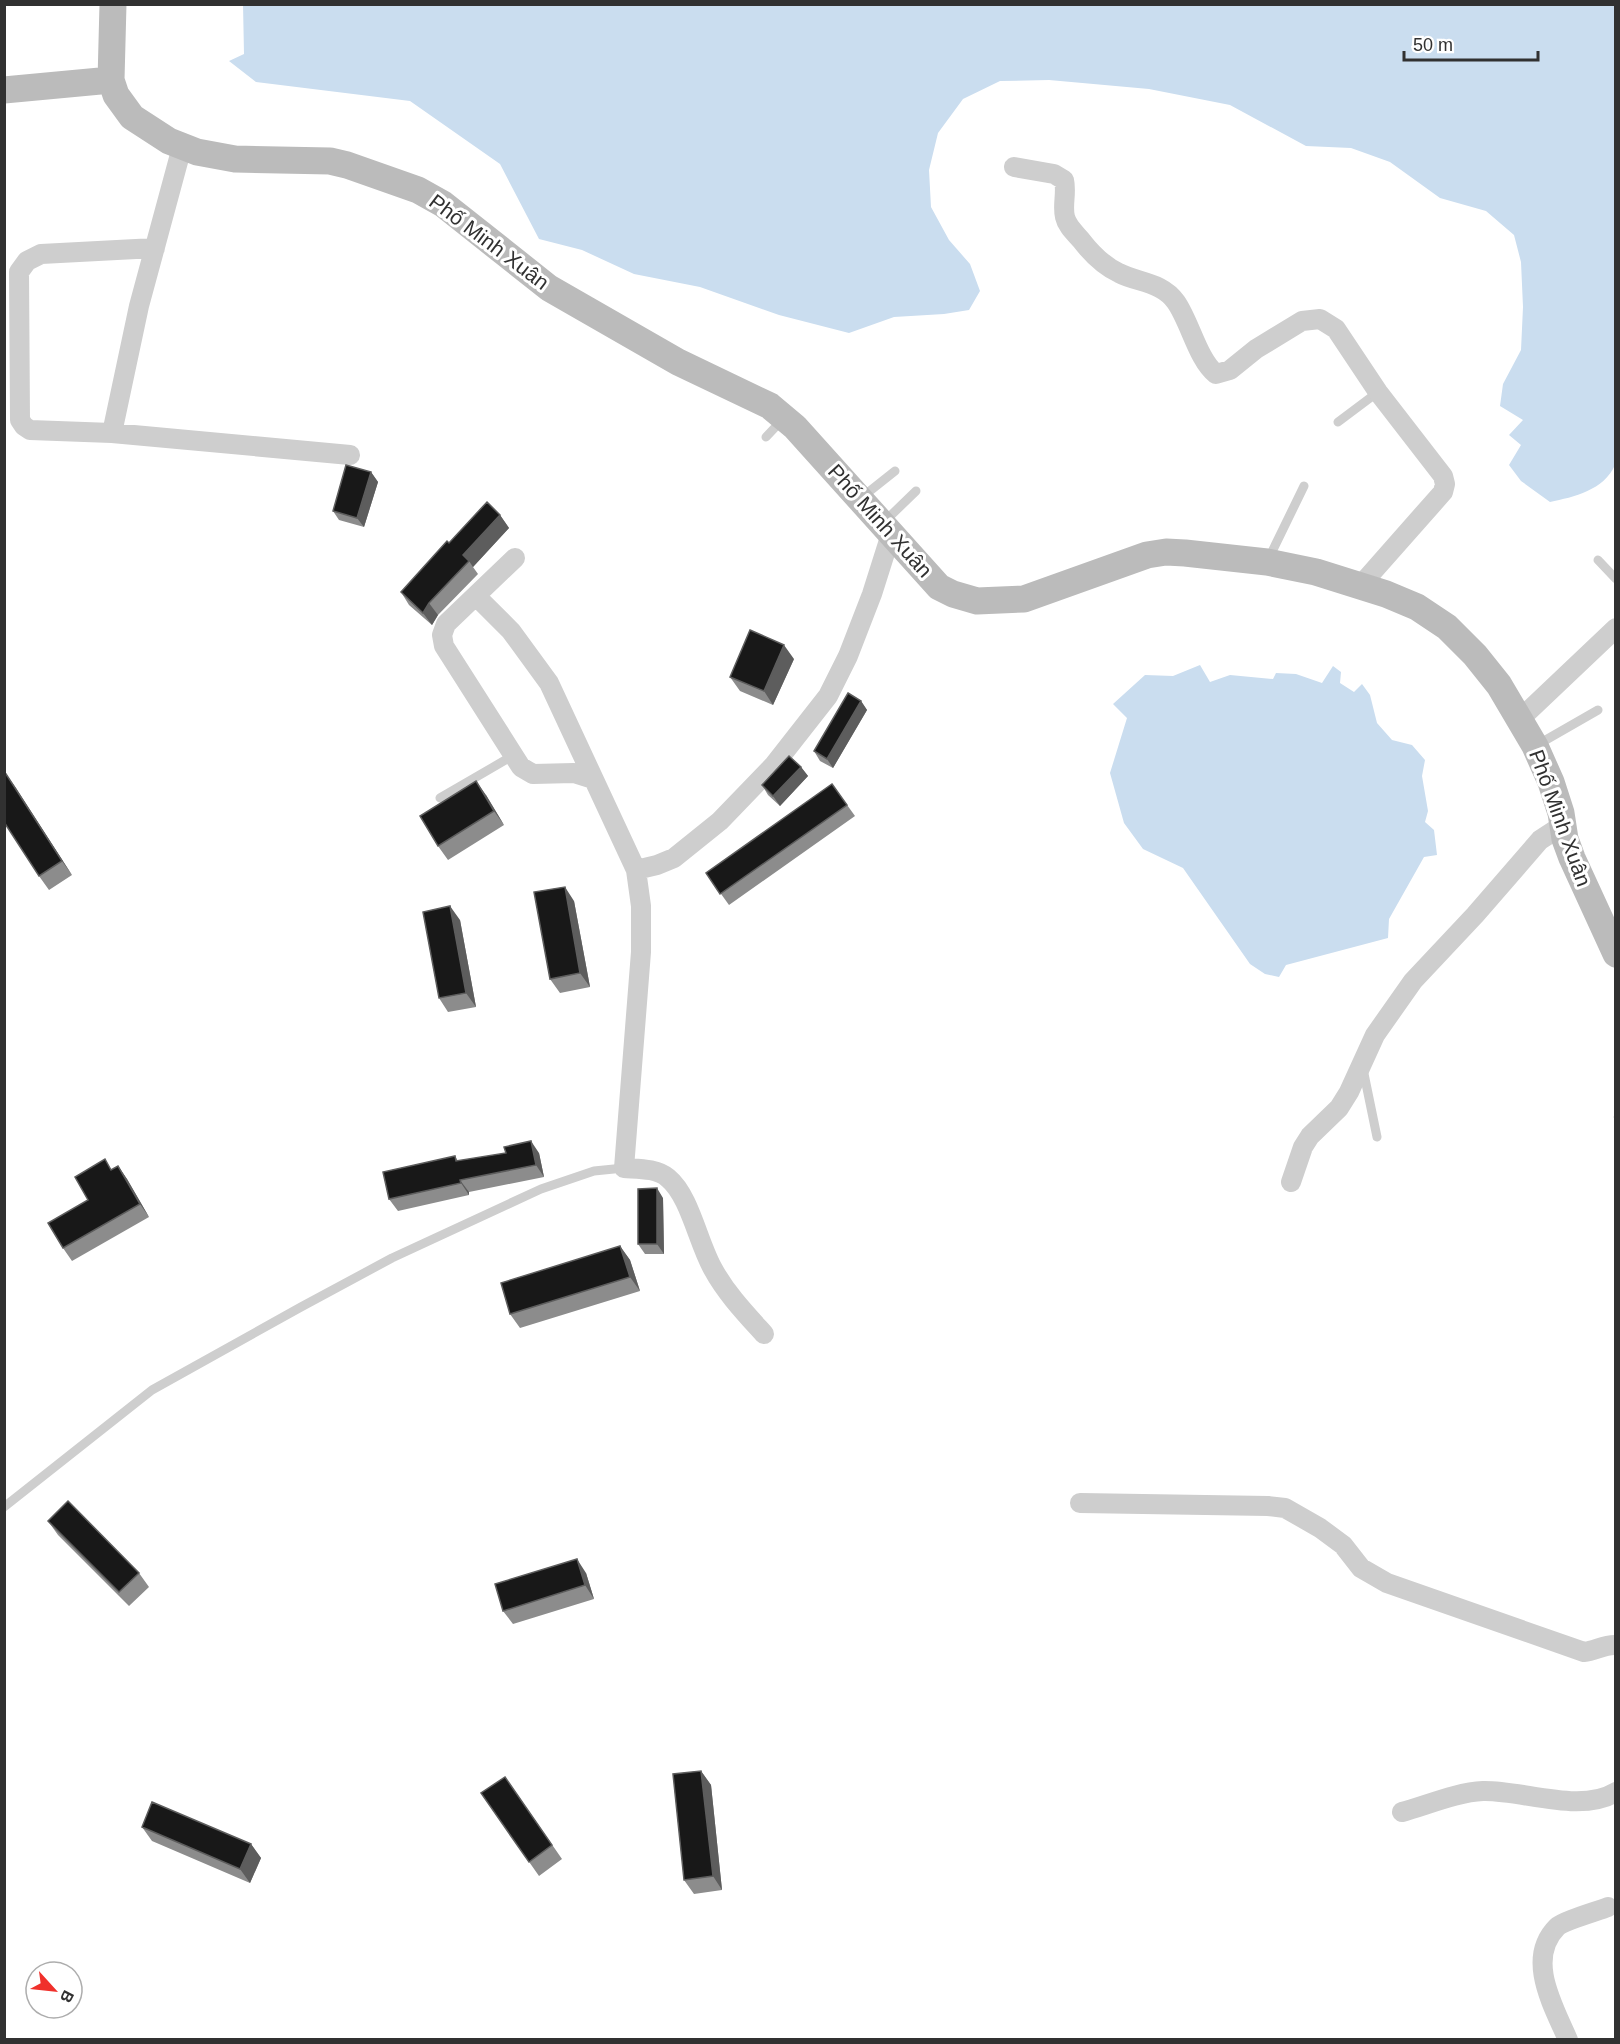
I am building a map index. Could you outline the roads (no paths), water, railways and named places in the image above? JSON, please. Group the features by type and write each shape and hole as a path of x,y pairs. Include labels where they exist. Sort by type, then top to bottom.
{"street":[{"name":"Phố Minh Xuân","path":"113,4 111,80 116,95 132,117 169,141 197,152 235,159 330,161 418,190 443,204 549,288 678,362 770,406 785,417 939,586 953,594 977,601 1024,599 1147,555 1166,552 1266,562 1316,572 1417,607 1447,627 1475,655 1499,685 1534,746 1551,782 1562,813 1565,839 1572,858 1616,954"},
{"path":"4,90 111,80"},
{"path":"112,432 139,306 182,147"},
{"path":"1014,167 1054,174 1064,180 1065,217 1070,226 1094,256 1117,273 1157,285 1168,293 1184,317 1206,366 1216,374 1230,370 1256,349 1302,321 1320,319 1336,330 1378,392 1446,484 1443,492 1360,586"},
{"path":"155,248 41,254 27,261 19,272 20,420 24,426 30,430 112,432 350,455"},
{"path":"636,870 657,866 674,858 720,820 774,765 828,696 848,656 872,594 887,529"},
{"path":"515,558 447,624 442,634 444,646 521,767 532,774 574,773 594,778"},
{"path":"476,596 511,631 549,684 636,870 641,906 641,952 624,1168 653,1170 666,1176 678,1188 712,1268 729,1294 764,1334"},
{"path":"1518,721 1616,628"},
{"path":"1291,1182 1303,1147 1310,1136 1339,1108 1376,1035 1413,981 1475,915 1540,840 1563,825"},
{"path":"1080,1503 1285,1508 1320,1528 1343,1545 1361,1568 1387,1583 1584,1652 1607,1645 1616,1645"},
{"path":"1402,1812 1483,1791 1576,1801 1602,1798 1616,1792"},
{"path":"1568,2040 1545,1983 1542,1959 1547,1942 1557,1926 1608,1908"}],"lane":[{"path":"1338,422 1378,392"},
{"path":"766,437 785,417"},
{"path":"861,498 895,471"},
{"path":"1266,562 1304,486"},
{"path":"887,529 916,491"},
{"path":"1599,560 1616,579"},
{"path":"1534,746 1598,710"},
{"path":"440,798 514,755"},
{"path":"1362,1064 1377,1137"},
{"path":"4,1507 152,1390 301,1307 392,1258 541,1189 594,1171 624,1168"}],"water":[{"path":"243,4 1615,5 1615,465 1604,481 1596,486 1578,495 1550,502 1521,481 1509,465 1521,445 1509,435 1523,420 1500,406 1503,384 1521,350 1523,307 1521,262 1514,235 1486,211 1440,198 1390,162 1351,148 1306,146 1230,105 1149,89 1049,80 1000,81 963,99 938,133 929,170 931,207 949,240 970,264 980,291 969,310 894,317 849,333 779,315 700,287 634,274 582,250 539,239 500,164 410,101 256,82 229,61 244,54"},
{"path":"1200,665 1210,682 1230,675 1273,679 1276,673 1296,674 1322,683 1333,666 1341,672 1340,683 1354,692 1362,684 1370,695 1377,723 1392,740 1412,745 1425,760 1422,776 1428,811 1425,822 1434,830 1437,855 1424,857 1389,919 1388,938 1286,965 1279,977 1265,974 1250,964 1183,868 1143,849 1124,823 1110,773 1127,718 1113,704 1145,675 1173,676"}]}
